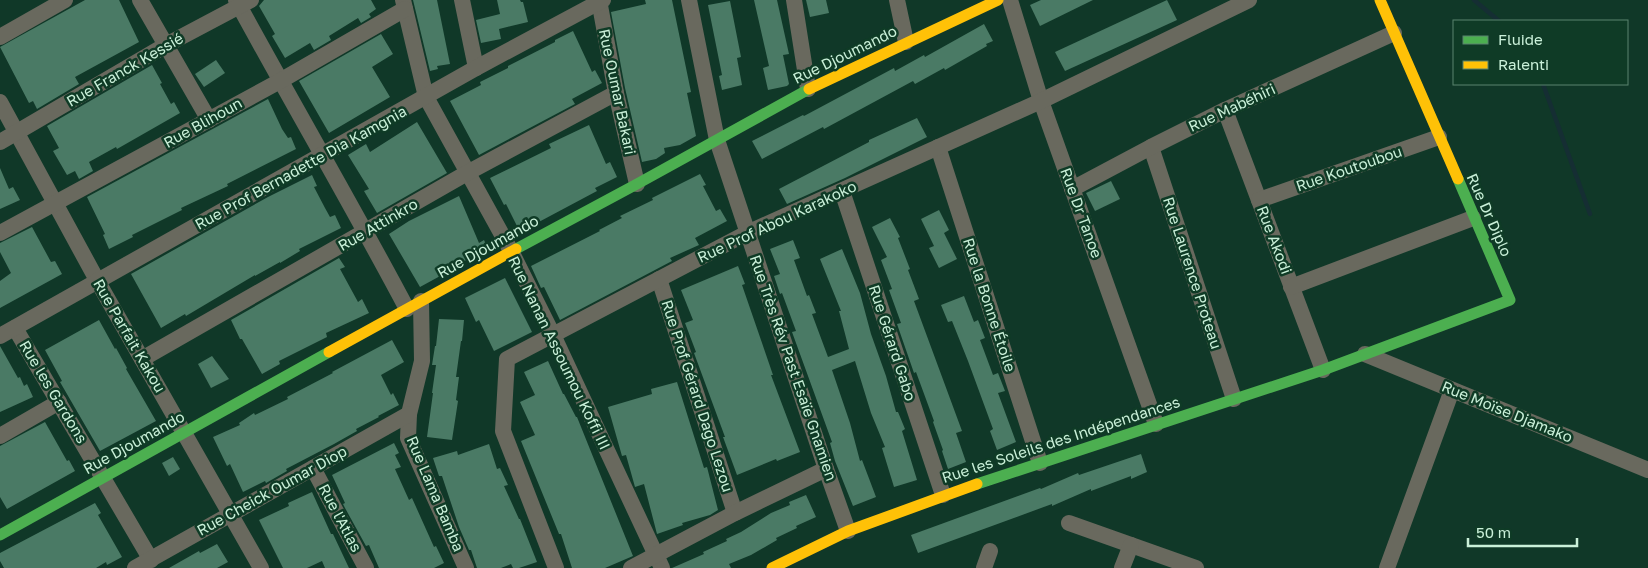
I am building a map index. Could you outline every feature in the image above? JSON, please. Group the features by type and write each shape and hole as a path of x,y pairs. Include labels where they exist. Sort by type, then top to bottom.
{"street":[{"path":"0,37 65,0"},
{"path":"140,0 209,120"},
{"path":"462,0 476,68"},
{"name":"Rue Très Rév Past Esaïe Gnamien","path":"689,0 717,140 848,531"},
{"path":"794,0 808,89"},
{"path":"898,0 906,42"},
{"name":"Rue Djoumando","path":"0,535 510,251 637,184 808,89 998,0"},
{"name":"Rue Dr Tanoe","path":"1010,0 1041,101 1156,424"},
{"name":"Rue Prof Abou Karakoko","path":"556,568 502,431 507,359 747,233 1041,101 1249,0"},
{"name":"Rue Dr Diplo","path":"1366,354 1510,300 1380,0"},
{"name":"Rue Prof Bernadette Dia Kamgnia","path":"0,336 476,68 600,1"},
{"name":"Rue Oumar Bakari","path":"600,1 616,93 637,184"},
{"path":"242,2 280,80 322,156 366,232 414,305"},
{"name":"Rue Franck Kessié","path":"0,142 242,2"},
{"name":"Rue Blihoun","path":"0,233 280,80 404,5"},
{"name":"Rue Nanan Assoumou Koffi III","path":"404,5 426,97 510,251 553,335 658,562"},
{"name":"Rue Mabéhiri","path":"1072,189 1225,110 1394,33"},
{"name":"Rue Attinkro","path":"142,359 467,173 616,93"},
{"name":"Rue Parfait Kakou","path":"0,102 98,282 261,568"},
{"name":"Rue Akodi","path":"1225,110 1323,370"},
{"name":"Rue Koutoubou","path":"1259,200 1439,137"},
{"name":"Rue la Bonne Étoile","path":"938,147 1040,463"},
{"name":"Rue Laurence Proteau","path":"1151,147 1234,399"},
{"name":"Rue Gérard Gabo","path":"842,191 943,495"},
{"path":"1291,287 1474,218"},
{"name":"Rue Prof Gérard Dago Lezou","path":"659,279 735,513"},
{"name":"Rue Lama Bamba","path":"414,305 422,361 409,414 408,438 466,568"},
{"name":"Rue les Gardons","path":"15,328 151,560"},
{"name":"Rue les Soleils des Indépendances","path":"772,568 848,531 943,495 1323,370 1366,354"},
{"name":"Rue Moïse Djamako","path":"1366,354 1648,470"},
{"path":"1387,568 1452,390"},
{"path":"0,436 59,402"},
{"name":"Rue Cheick Oumar Diop","path":"135,568 409,414"},
{"name":"Rue l'Atlas","path":"314,468 366,568"},
{"path":"631,568 658,562 735,513 826,469"},
{"path":"1069,523 1196,568"},
{"path":"1122,568 1130,545"},
{"path":"984,568 990,551"}],"building":[{"path":"85,0 119,0 139,42 75,77 79,84 37,109 33,101 29,103 0,47"},
{"path":"264,0 371,0 376,9 369,14 371,17 361,23 358,18 329,36 331,40 314,50 310,43 285,58 272,36 275,34 259,6"},
{"path":"413,0 437,0 450,64 437,66 438,69 430,71"},
{"path":"497,0 520,0 523,2 528,22 499,29 501,39 481,43 476,20 500,14"},
{"path":"645,0 672,0 691,92 687,93 696,136 680,145 664,148 665,153 656,159 642,162 625,88 611,12 646,4"},
{"path":"754,0 777,0 789,54 783,55 789,84 787,86 768,90 763,68 769,66"},
{"path":"806,0 826,0 829,13 810,17"},
{"path":"1041,0 1093,0 1040,26 1030,5"},
{"path":"1167,0 1177,20 1065,71 1055,52"},
{"path":"730,1 741,57 737,58 742,85 722,90 719,76 722,75 708,5"},
{"path":"984,24 993,41 945,70 944,68 915,84 913,81 824,129 823,127 762,159 752,141 804,116 894,68 895,71 924,55 925,57"},
{"path":"573,31 592,72 595,70 602,83 572,99 575,104 479,155 450,101 481,85 480,82 508,68 508,66"},
{"path":"381,34 393,54 372,67 390,97 329,133 299,81"},
{"path":"216,60 225,73 204,87 195,74"},
{"path":"152,65 171,104 174,102 180,113 117,149 116,147 89,162 93,171 79,179 75,171 67,175 53,151 59,148 47,126"},
{"path":"268,99 282,129 288,138 291,137 296,149 227,184 228,186 181,208 182,210 132,235 133,237 109,249 103,235 105,234 87,197"},
{"path":"917,118 927,137 845,178 787,204 779,189 869,142 869,140"},
{"path":"417,122 447,173 377,213 364,191 369,189 348,155 366,144 370,152"},
{"path":"589,125 606,164 610,162 617,177 595,188 597,191 520,232 490,178 551,148 549,144"},
{"path":"0,168 9,189 13,187 20,200 0,209"},
{"path":"700,174 706,185 703,186 716,211 720,209 727,221 695,238 699,245 670,258 672,261 560,320 544,287 541,288 531,266 600,231 622,218 620,216"},
{"path":"312,175 317,186 314,187 325,208 330,217 335,215 341,228 299,249 300,251 280,263 161,328 131,274 268,197"},
{"path":"1111,181 1120,199 1095,211 1086,193"},
{"path":"459,196 479,243 484,240 488,249 441,273 442,275 420,287 389,234 409,221"},
{"path":"939,210 949,230 944,233 957,259 939,268 929,248 934,246 921,219"},
{"path":"890,218 900,237 898,238 919,299 914,301 962,431 956,433 966,462 948,469 934,421 916,372 914,373 897,324 901,323 889,290 892,289 881,260 887,257 872,227"},
{"path":"32,227 51,262 55,261 62,274 0,308 0,281 11,273 0,252 0,243"},
{"path":"793,240 800,258 794,260 807,296 809,295 816,313 812,314 828,357 849,349 839,311 841,311 820,259 842,249 860,293 896,412 898,412 905,429 902,431 917,480 894,487 882,448 885,447 871,413 855,361 832,370 850,423 860,461 862,460 876,497 853,506 835,461 830,443 832,442 792,332 796,331 774,276 780,274 770,249"},
{"path":"339,258 345,267 340,269 358,302 362,299 369,313 326,333 327,337 279,361 280,364 262,374 242,339 240,339 231,320"},
{"path":"738,266 745,284 742,285 773,375 771,375 800,452 777,461 776,459 737,475 694,353 696,352 685,323 693,320 681,290"},
{"path":"505,278 532,332 494,351 479,320 476,322 465,298"},
{"path":"964,296 974,322 978,320 985,338 980,340 993,375 998,373 1005,391 998,393 1016,442 997,450 990,431 993,429 968,361 952,321 948,322 941,305"},
{"path":"439,319 464,320 456,377 459,377 456,400 458,401 452,440 427,437 436,365 432,365"},
{"path":"99,320 156,421 100,451 60,382 62,381 45,350"},
{"path":"392,340 404,362 381,375 391,395 393,393 399,405 356,429 357,431 286,469 287,471 266,483 265,481 243,492 230,464 227,466 213,437 240,425 239,423 254,413 255,415 288,399 287,397"},
{"path":"0,346 18,378 20,377 24,386 27,384 33,397 0,412"},
{"path":"212,356 229,379 211,388 198,364"},
{"path":"548,361 563,394 577,417 633,556 605,568 572,568 561,534 559,534 521,441 535,435 520,402 535,395 524,372"},
{"path":"677,382 704,468 707,467 718,510 710,515 682,523 683,525 657,534 644,484 635,487 626,455 622,456 608,407 652,394 651,389"},
{"path":"45,422 67,461 69,460 75,471 7,509 0,497 0,446"},
{"path":"394,443 399,453 395,455 401,467 395,469 409,500 412,498 434,547 436,546 444,563 434,568 379,568 369,545 366,546 345,508 343,504 345,503 332,475"},
{"path":"489,444 497,469 500,468 508,485 504,486 520,519 537,562 519,568 513,568 511,564 501,568 477,568 471,550 469,550 459,527 442,476 439,476 433,458 457,451 458,455"},
{"path":"1141,454 1147,472 1131,479 1131,476 1091,491 1091,489 1052,506 1052,504 918,553 911,535 1041,489 1078,473 1079,475"},
{"path":"173,457 180,469 169,476 162,463"},
{"path":"312,492 349,568 325,568 322,561 307,568 283,568 259,520 289,506 288,503"},
{"path":"806,495 816,517 796,526 797,528 776,538 777,540 751,555 729,564 731,568 672,568 704,554 703,552 727,541 726,539 771,513 790,505 789,502"},
{"path":"95,503 101,513 98,515 122,557 107,565 106,562 96,568 4,568 0,561 0,553"},
{"path":"217,544 228,562 217,568 169,568 199,551 200,553"}],"waterway":[{"path":"1474,0 1498,20"},
{"path":"1543,85 1590,214"}],"traffic: fast":[{"path":"516,249 809,89"},
{"path":"977,484 1323,370 1510,300 1458,179"},
{"path":"0,535 329,352"}],"traffic: slow":[{"path":"809,89 998,0"},
{"path":"1380,0 1458,179"},
{"path":"329,352 516,249"},
{"path":"772,568 848,531 977,484"}]}
